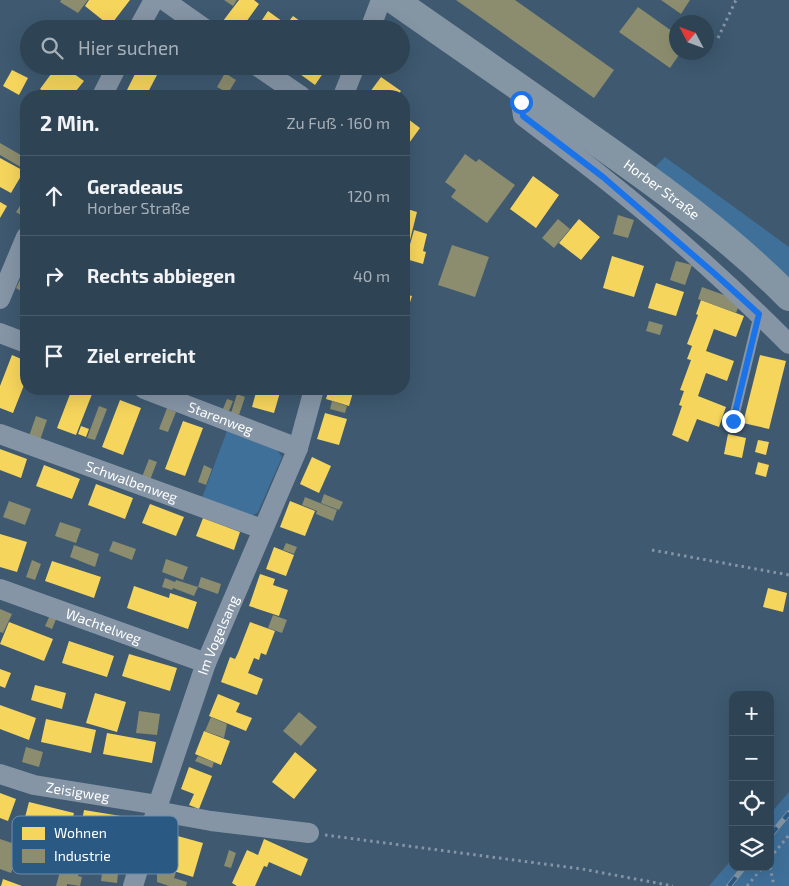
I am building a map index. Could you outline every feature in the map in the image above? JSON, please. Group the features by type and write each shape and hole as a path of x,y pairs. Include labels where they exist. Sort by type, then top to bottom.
{"main road":[{"name":"Horber Straße","path":"394,0 526,91 698,216 763,271 789,297"}],"street":[{"path":"143,20 154,0"},
{"path":"164,0 192,20"},
{"path":"373,20 381,0"},
{"path":"105,90 113,75"},
{"path":"270,75 289,90"},
{"path":"345,90 351,75"},
{"name":"Horber Straße","path":"526,91 521,102 523,116 603,177 715,274 789,344"},
{"path":"0,299 20,251"},
{"path":"0,333 20,341"},
{"name":"Starenweg","path":"165,395 298,448"},
{"name":"Im Vogelsang","path":"155,816 206,663 298,448 312,395"},
{"name":"Schwalbenweg","path":"0,434 262,529"},
{"name":"Wachtelweg","path":"0,589 206,663"},
{"name":"Zeisigweg","path":"0,774 34,785 157,808 211,821 309,833"},
{"name":"Im Vogelsang","path":"133,886 137,874"}],"lane":[{"path":"733,421 759,314"}],"path":[{"path":"718,38 736,0"},
{"path":"652,550 789,575"},
{"path":"309,833 582,868 673,886"},
{"path":"774,853 789,836"},
{"path":"747,886 760,871"},
{"path":"771,871 774,886"}],"shaded area":[{"path":"665,157 789,247 789,279 655,167"},
{"path":"227,431 277,450 282,457 258,512 252,516 202,498"},
{"path":"789,792 789,886 709,886 729,863 729,871 774,871 774,809"}],"building: Wohnen":[{"path":"89,0 130,0 115,20 102,20 85,6"},
{"path":"239,0 254,0 259,4 247,20 224,20"},
{"path":"268,11 280,20 262,20"},
{"path":"293,16 299,20 290,20"},
{"path":"12,70 28,78 19,95 3,86"},
{"path":"50,75 76,75 84,81 77,90 40,89"},
{"path":"134,75 157,75 149,90 127,90"},
{"path":"301,75 322,75 315,85"},
{"path":"381,77 400,90 371,90"},
{"path":"410,120 420,128 410,142"},
{"path":"0,158 20,169 20,178 11,193 0,187"},
{"path":"533,176 559,195 536,228 510,209"},
{"path":"0,202 7,206 0,218"},
{"path":"410,210 417,212 410,240"},
{"path":"579,219 600,237 581,260 559,243"},
{"path":"414,230 427,234 423,251 426,252 423,264 410,260 410,244"},
{"path":"612,256 644,266 634,297 603,288"},
{"path":"656,283 684,292 676,316 648,308"},
{"path":"701,300 744,316 736,337 714,329 706,351 734,361 727,381 706,373 698,396 726,407 719,427 697,419 688,442 672,435 682,406 679,405 684,391 680,390 691,360 687,359 692,346 687,344 698,315 696,314"},
{"path":"12,355 20,358 20,395 13,413 0,408 0,386"},
{"path":"760,355 786,361 769,429 743,423"},
{"path":"70,395 92,395 76,435 57,428"},
{"path":"255,395 279,395 274,413 252,407"},
{"path":"327,395 352,395 349,406 326,399"},
{"path":"120,400 141,408 123,455 102,447"},
{"path":"325,413 347,419 339,445 317,439"},
{"path":"183,421 203,428 185,476 165,469"},
{"path":"81,426 89,429 86,437 78,434"},
{"path":"728,434 746,438 742,458 724,454"},
{"path":"758,440 769,442 766,455 755,452"},
{"path":"0,449 27,459 21,478 0,470"},
{"path":"312,457 331,466 319,493 300,484"},
{"path":"758,462 769,465 766,477 755,474"},
{"path":"44,465 80,479 72,499 36,486"},
{"path":"96,484 133,498 125,519 88,505"},
{"path":"290,501 315,511 305,536 280,527"},
{"path":"150,504 184,517 176,536 142,523"},
{"path":"203,518 240,532 234,550 196,536"},
{"path":"0,534 27,542 17,572 0,567"},
{"path":"274,547 294,555 286,576 266,569"},
{"path":"52,561 101,577 94,598 45,581"},
{"path":"260,574 275,579 273,585 288,590 279,616 249,606"},
{"path":"134,586 169,598 170,593 197,602 188,629 127,608"},
{"path":"768,588 787,593 783,612 763,607"},
{"path":"9,622 53,639 44,661 0,644"},
{"path":"250,622 275,631 266,655 261,653 259,660 254,658 248,673 263,679 257,695 221,682 230,657 235,659"},
{"path":"69,641 114,656 107,677 62,663"},
{"path":"129,654 177,668 170,691 122,676"},
{"path":"0,669 11,673 5,688 0,686"},
{"path":"35,685 66,693 62,709 31,700"},
{"path":"95,693 126,702 117,732 86,723"},
{"path":"218,694 240,703 236,712 252,718 246,731 209,716"},
{"path":"0,705 36,718 29,740 0,729"},
{"path":"46,719 96,730 91,753 41,742"},
{"path":"204,731 230,741 221,765 195,754"},
{"path":"107,733 156,742 152,763 103,754"},
{"path":"295,752 317,770 294,799 272,782"},
{"path":"189,767 212,776 199,809 189,805 194,794 181,789"},
{"path":"0,793 16,799 8,821 0,818"},
{"path":"29,802 74,813 73,816 25,816"},
{"path":"84,810 121,816 83,816"},
{"path":"178,836 203,843 193,877 178,872"},
{"path":"264,839 308,859 301,876 269,862 267,867 264,866 255,886 237,886 232,883 247,850 258,855"},
{"path":"3,879 22,886 1,886"}],"building: Industrie":[{"path":"61,0 88,0 78,13 60,2"},
{"path":"224,0 237,0 233,6"},
{"path":"456,0 515,0 614,70 594,98"},
{"path":"661,0 690,0 681,14"},
{"path":"638,7 669,29 669,60 676,60 670,68 619,32"},
{"path":"224,75 228,75 236,80 230,90 222,90 217,87"},
{"path":"0,143 20,155 20,167 0,155"},
{"path":"465,154 476,162 479,159 515,185 487,223 451,197 456,190 445,182"},
{"path":"20,206 20,214 16,212"},
{"path":"618,215 634,220 628,238 613,234"},
{"path":"558,219 570,229 554,248 542,238"},
{"path":"452,245 489,257 475,297 438,285"},
{"path":"676,261 692,265 685,285 670,280"},
{"path":"20,280 20,290 16,288"},
{"path":"702,287 735,299 740,303 736,313 698,299"},
{"path":"649,321 663,325 660,335 646,331"},
{"path":"237,395 245,397 239,415 231,413"},
{"path":"227,399 233,401 229,411 223,409"},
{"path":"332,401 347,406 345,413 330,409"},
{"path":"99,406 107,409 95,440 87,438"},
{"path":"167,408 176,412 168,432 159,429"},
{"path":"36,416 47,420 40,440 29,436"},
{"path":"149,459 157,462 150,480 142,477"},
{"path":"204,465 212,469 206,485 198,482"},
{"path":"324,494 343,502 339,510 321,503"},
{"path":"305,497 337,510 333,521 316,514 317,511 302,505"},
{"path":"9,501 31,509 25,525 3,517"},
{"path":"60,522 81,529 76,543 55,536"},
{"path":"113,541 136,549 132,560 109,551"},
{"path":"286,543 297,547 294,554 283,550"},
{"path":"74,545 99,554 95,567 70,557"},
{"path":"166,559 188,567 183,580 162,572"},
{"path":"32,560 41,564 35,580 26,577"},
{"path":"201,577 221,584 218,594 198,587"},
{"path":"165,578 198,587 194,596 173,588 172,590 162,587"},
{"path":"0,609 12,614 3,633 0,632"},
{"path":"50,615 57,617 52,629 45,626"},
{"path":"273,615 287,620 282,633 268,628"},
{"path":"139,711 160,714 157,735 136,733"},
{"path":"299,712 317,727 301,746 283,731"},
{"path":"211,717 227,724 224,738 205,731"},
{"path":"26,747 43,752 39,767 22,762"},
{"path":"198,756 214,762 212,768 195,761"},
{"path":"0,839 12,843 12,870 11,873 0,869"},
{"path":"229,850 236,853 231,868 224,866"},
{"path":"59,874 79,874 78,876 82,877 80,886 67,884 67,886 56,886"},
{"path":"102,874 118,874 117,883 101,881"},
{"path":"157,874 175,874 174,878 187,882 186,886 169,886 157,882"}],"railway":[{"path":"774,831 789,813"},
{"path":"729,886 741,871"}],"route":[{"path":"521,102 523,116 603,177 759,314 733,421"}]}
